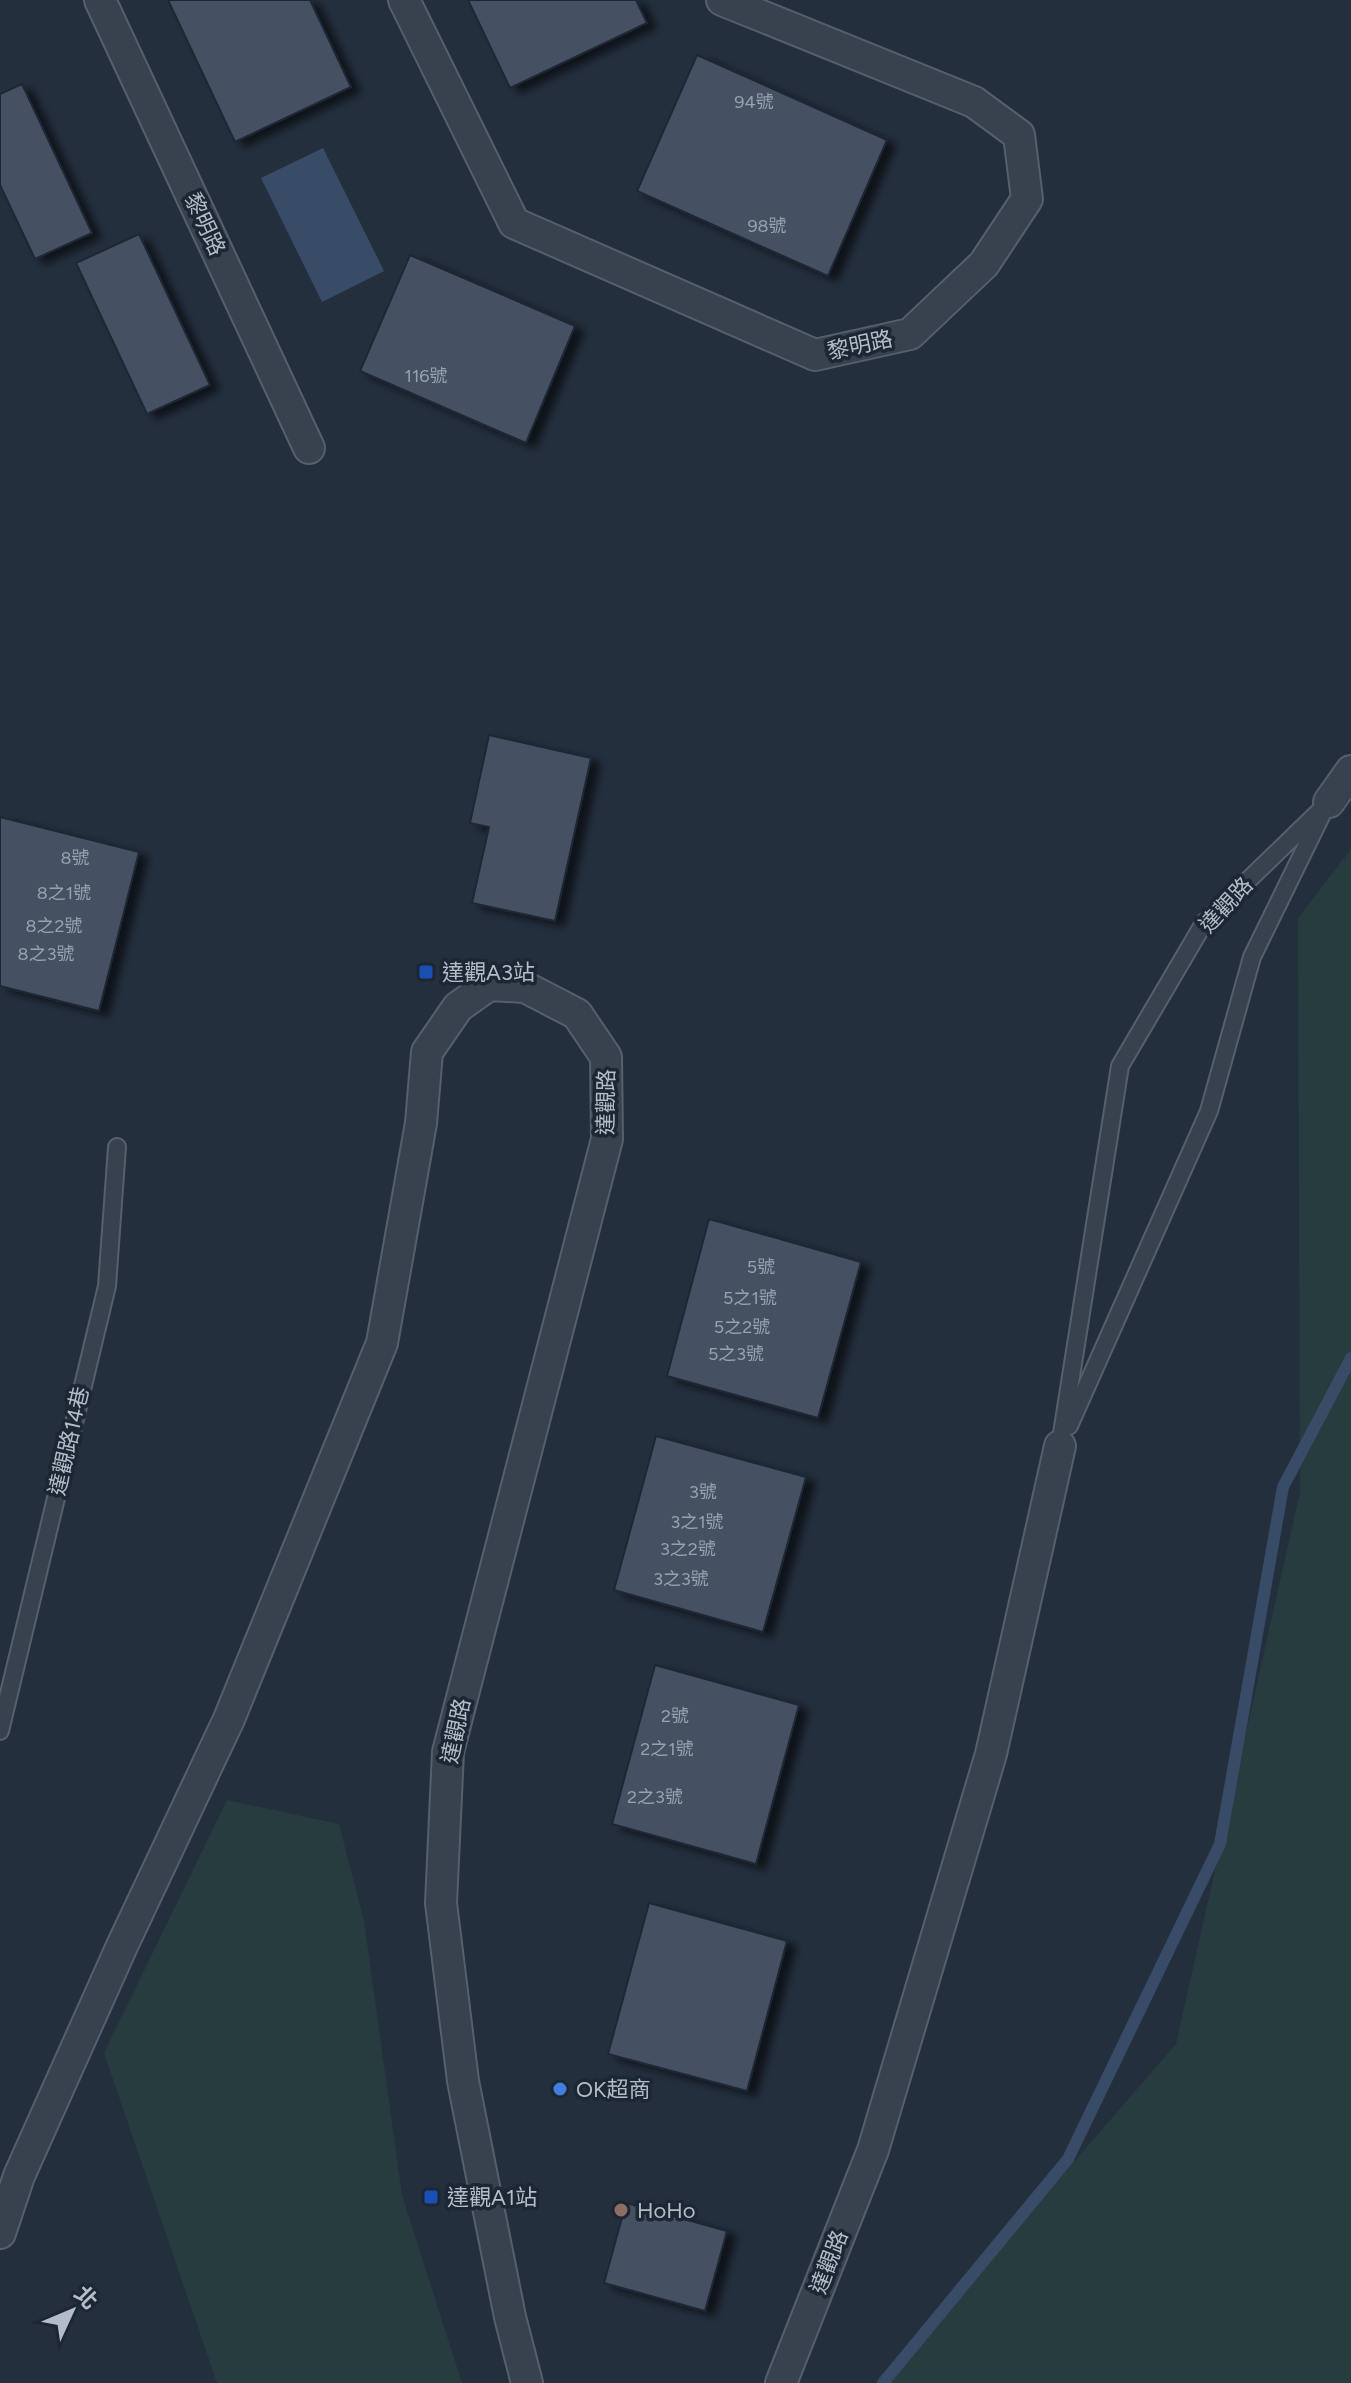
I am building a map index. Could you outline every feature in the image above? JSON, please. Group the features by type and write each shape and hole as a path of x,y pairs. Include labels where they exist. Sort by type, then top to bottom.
{"street":[{"name":"黎明路","path":"100,0 309,448"},
{"name":"黎明路","path":"404,0 514,223 815,355 910,334 984,264 1027,199 1019,135 974,102 722,0"},
{"name":"達觀路","path":"1329,802 1351,771"},
{"name":"達觀路","path":"0,2233 19,2176 122,1946 229,1719 382,1343 421,1123 427,1052 458,1007 489,985 525,987 577,1014 606,1057 607,1139 448,1752 441,1903 463,2081 510,2317 527,2383"},
{"name":"達觀路","path":"781,2383 873,2150 982,1784 1060,1446"}],"lane":[{"name":"達觀路","path":"1060,1446 1120,1066 1204,923 1329,802"},
{"name":"達觀路","path":"1060,1446 1209,1111 1252,957 1329,802"},
{"name":"達觀路14巷","path":"0,1731 107,1286 117,1147"}],"green space":[{"path":"1351,849 1351,2383 882,2383 1176,2044 1300,1492 1298,918"},
{"path":"227,1800 339,1824 364,1921 402,2195 462,2383 217,2383 104,2053"}],"water":[{"path":"323,148 384,271 322,302 261,178"}],"building":[{"path":"168,0 310,0 351,87 235,142"},
{"path":"468,0 636,0 647,23 510,88"},
{"path":"697,55 887,140 828,276 637,191"},
{"path":"22,84 92,233 35,259 0,185 0,94"},
{"path":"139,234 210,385 147,414 76,263"},
{"path":"410,255 575,326 526,443 360,371"},
{"path":"489,735 591,758 555,921 472,903 489,827 470,823"},
{"path":"0,817 139,852 99,1011 0,986"},
{"path":"709,1219 861,1262 818,1418 667,1376"},
{"path":"656,1436 806,1477 763,1632 614,1590"},
{"path":"655,1665 799,1705 756,1864 612,1824"},
{"path":"649,1903 787,1941 747,2091 608,2054"},
{"path":"626,2203 727,2231 705,2311 604,2283"}],"waterway":[{"path":"883,2383 1068,2159 1220,1844 1283,1487 1351,1358"}],"place":[{"name":"達觀A3站","path":"426,972"},
{"name":"OK超商","path":"560,2089"},
{"name":"達觀A1站","path":"431,2197"},
{"name":"HoHo","path":"621,2210"}]}
